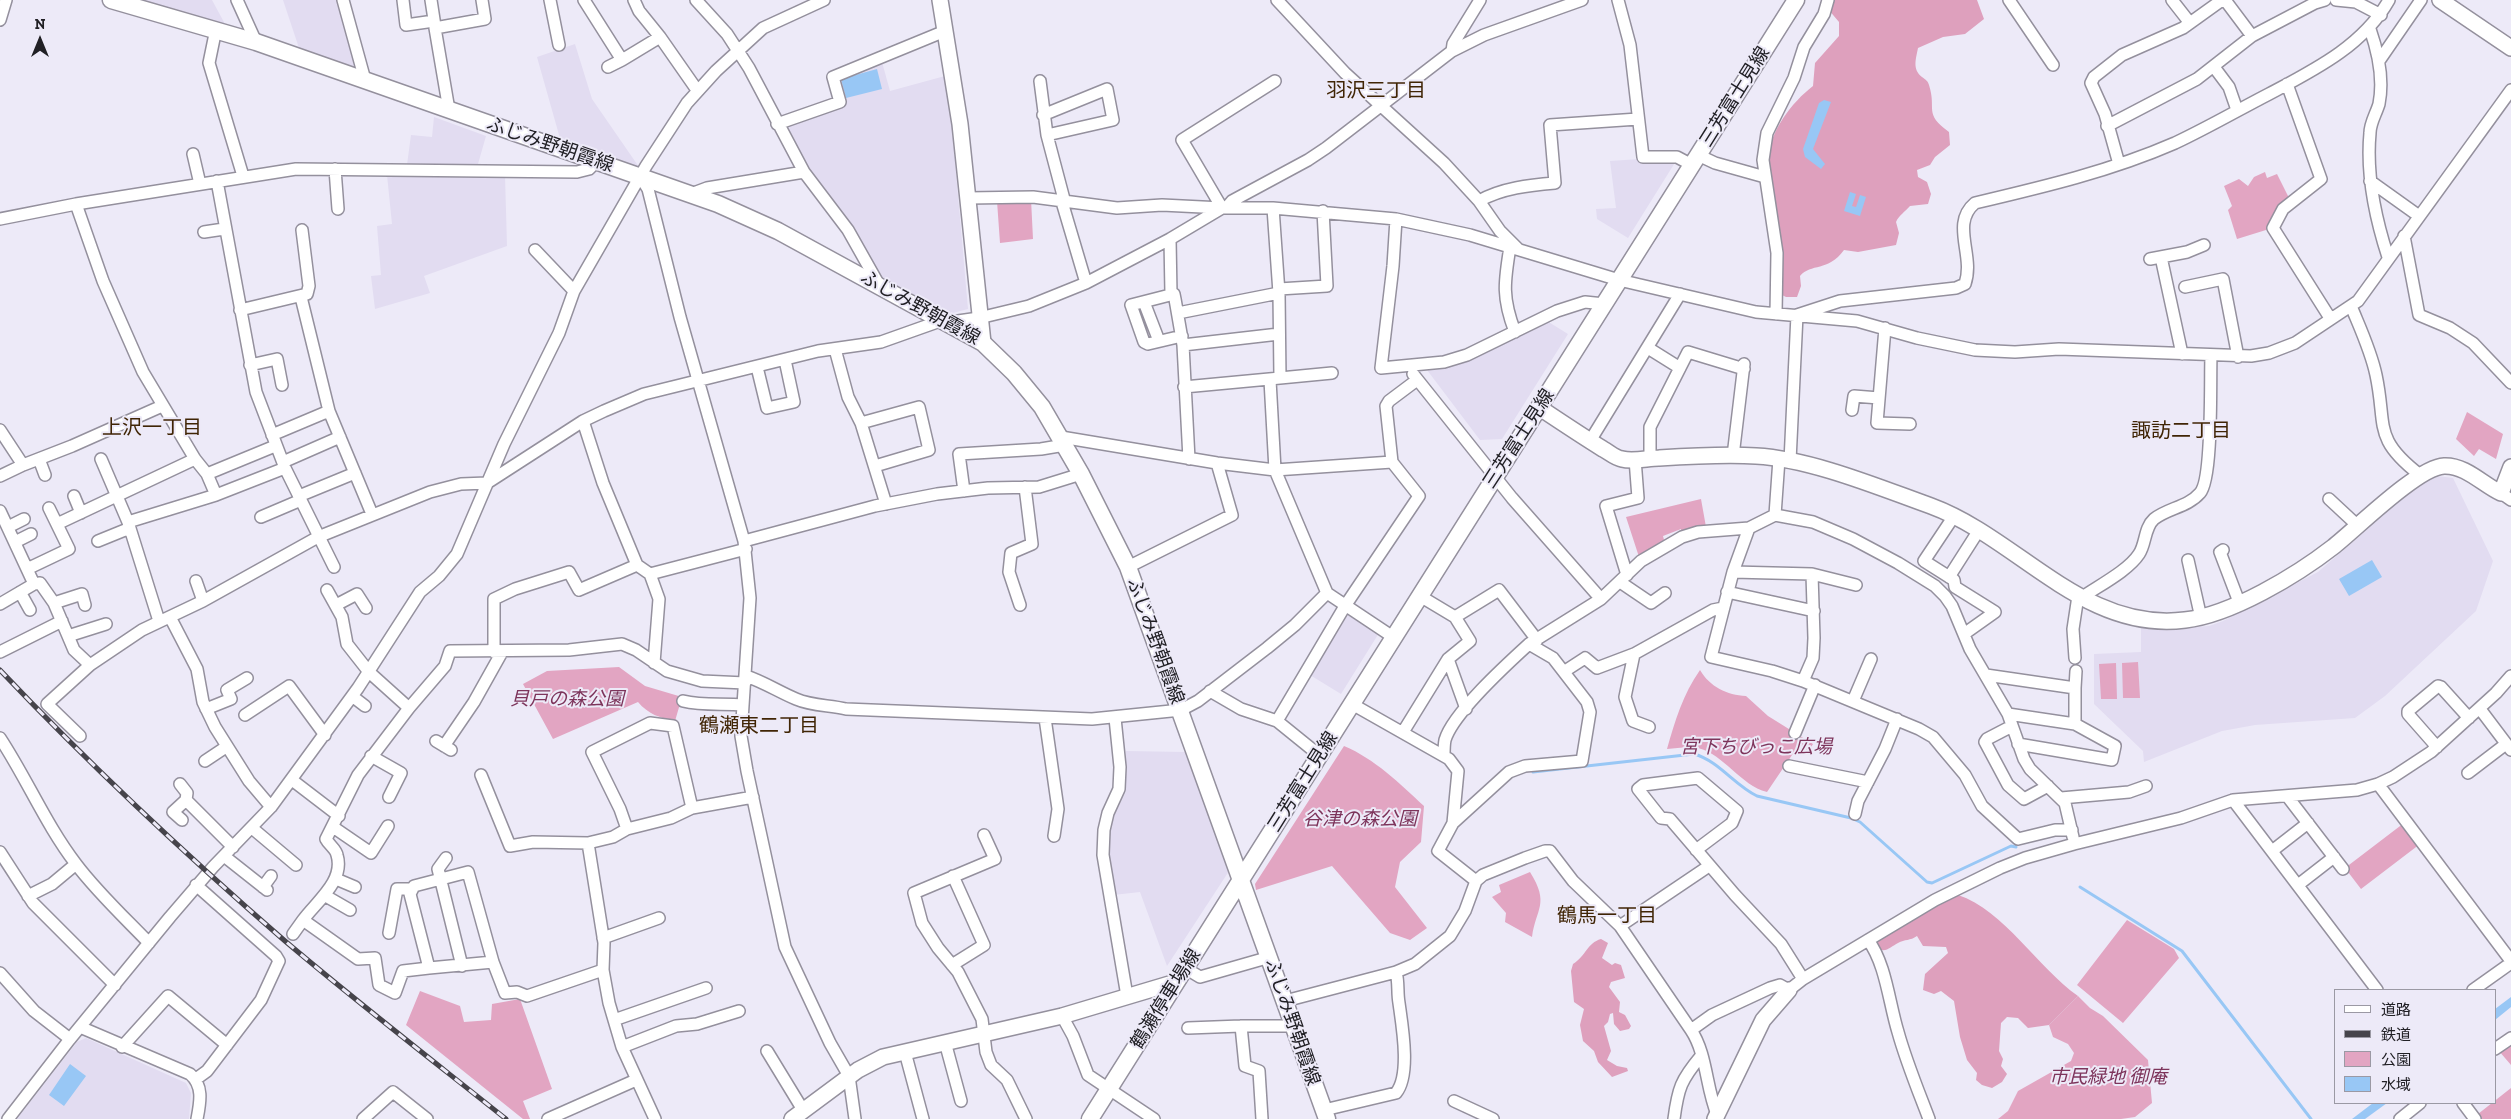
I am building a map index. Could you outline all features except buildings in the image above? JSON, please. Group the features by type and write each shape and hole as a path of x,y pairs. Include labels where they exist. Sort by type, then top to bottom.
{"main road":[{"name":"ふじみ野朝霞線","path":"111,0 256,42 741,213 879,285 983,343 1031,392 1063,441 1128,567 1242,878 1325,1115"},
{"name":"三芳富士見線","path":"1242,878 1796,0"},
{"name":"鶴瀬停車場線","path":"1090,1119 1242,878"}],"street":[{"path":"0,20 6,0"},
{"path":"238,0 256,42"},
{"path":"343,0 365,80"},
{"path":"403,0 406,25 434,25 485,19 482,0"},
{"path":"431,0 449,110"},
{"path":"550,0 559,45"},
{"path":"584,0 622,60"},
{"path":"634,0 639,10 698,90"},
{"path":"696,0 727,34 804,172 848,230 879,285"},
{"path":"8,1119 70,1039 196,885 252,828 292,780 369,672 420,592 439,576 457,554 504,444 547,359 574,291 640,176 677,118 698,90 737,50 763,28 807,4 824,0"},
{"path":"940,0 960,124 983,343"},
{"path":"1277,0 1318,46 1444,163 1479,201 1515,249"},
{"path":"1452,51 1453,44 1480,0"},
{"path":"80,736 47,704 90,665 165,619 203,601 318,537 430,492 460,484 488,483 583,421 644,394 835,349 881,342 943,320 951,322 979,318 1029,306 1086,283 1170,239 1224,208 1232,201 1308,160 1382,106 1452,51 1484,35 1582,0"},
{"path":"1618,0 1630,45 1643,157 1677,157 1715,163 1765,177"},
{"path":"1776,314 1776,253 1763,160 1767,133 1794,78 1804,47 1824,14 1828,0"},
{"path":"2009,0 2053,65"},
{"path":"2172,0 2190,23"},
{"path":"2119,164 2104,114 2091,83 2094,77 2122,55 2190,23 2223,0 2252,36"},
{"path":"2107,126 2197,79 2252,36 2325,0"},
{"path":"2336,0 2356,2 2381,14"},
{"path":"1796,315 1840,301 1956,288 1965,284 1969,271 1963,221 1967,210 1976,203 2044,187 2119,164 2174,143 2287,84 2355,42 2370,29 2389,0"},
{"path":"2379,61 2421,0"},
{"path":"2440,0 2511,48"},
{"path":"216,29 210,63 243,176"},
{"path":"2370,29 2379,61 2380,94 2370,132 2370,181 2388,257"},
{"path":"776,124 840,102 833,77 945,31"},
{"path":"608,68 660,37"},
{"path":"2214,66 2229,87 2237,110"},
{"path":"1040,81 1046,135 1086,283"},
{"path":"1224,208 1182,140 1275,81"},
{"path":"2287,84 2321,178 2284,209 2273,228 2330,318"},
{"path":"1043,115 1107,89 1113,120 1046,135"},
{"path":"968,198 1033,198 1118,208 1162,205 1273,208 1396,219 1470,235 1619,280 1680,294 1776,314 1857,322 1917,338 1975,350 2015,352 2059,349 2238,357 2264,355 2295,343 2330,318 2352,306 2371,286 2388,257 2511,90"},
{"path":"1479,201 1490,195 1555,182 1550,125 1638,119"},
{"path":"193,154 200,184"},
{"path":"0,219 76,204 296,169 577,172 589,169 597,161"},
{"path":"335,169 338,209"},
{"path":"691,194 707,188 804,172"},
{"path":"640,176 648,189 680,317 700,381 745,545 750,598 741,736 785,947 830,1043 850,1076 855,1119"},
{"path":"217,181 250,365 274,441 318,537 334,567"},
{"path":"2370,181 2419,216"},
{"path":"76,204 103,282 143,372 195,459 207,474 216,495"},
{"path":"1273,208 1279,291 1279,334 1275,379 1275,470 1326,592 1393,637"},
{"path":"1178,313 1279,291 1326,286 1323,211"},
{"path":"1396,219 1393,266 1381,368 1444,362 1467,355 1557,311 1585,302 1604,304"},
{"path":"204,232 224,228"},
{"path":"240,310 301,297 307,294 309,286 302,230"},
{"path":"2404,236 2419,315 2450,328 2474,343 2511,383"},
{"path":"1170,239 1171,294 1174,294 1182,341 1189,459"},
{"path":"2182,354 2155,258 2187,252 2204,245"},
{"path":"1515,249 1504,283 1506,304 1515,332"},
{"path":"535,250 574,291"},
{"path":"2185,287 2224,279 2238,357"},
{"path":"1171,294 1131,305 1144,342 1148,344 1159,341 1279,334"},
{"path":"1590,441 1680,294"},
{"path":"301,297 329,411 372,514"},
{"path":"2352,306 2374,363 2386,439 2395,454 2420,475"},
{"path":"1775,515 1785,460 1796,315"},
{"path":"1884,328 1876,422 1910,424"},
{"path":"1648,348 1680,368"},
{"path":"835,349 848,398 861,423 886,504"},
{"path":"1665,592 1651,603 1623,578 1606,506 1638,498 1643,459 1650,427 1688,352 1744,366 1733,456"},
{"path":"250,365 276,355 282,385"},
{"path":"2075,658 2074,629 2080,597 2132,563 2140,553 2148,527 2155,519 2191,502 2204,488 2208,454 2211,356"},
{"path":"757,367 767,408 794,402 785,360"},
{"path":"1408,366 1494,478 1601,599"},
{"path":"1184,387 1332,373"},
{"path":"1277,721 1345,606 1419,496 1392,462 1386,406 1389,401 1417,380"},
{"path":"1852,410 1854,396 1879,398"},
{"path":"0,476 162,406"},
{"path":"861,423 918,407 929,450 875,466"},
{"path":"1540,408 1621,459 1733,456 1785,460 1874,486 1954,516 1979,530 2080,597 2106,610 2141,619 2164,621 2201,618 2239,602 2308,566 2420,475 2439,466 2448,466 2471,474 2506,497 2511,467"},
{"path":"207,474 329,411"},
{"path":"583,421 603,483 637,565 650,574 660,599 654,663"},
{"path":"0,430 23,465"},
{"path":"98,541 129,525 216,495 284,465 340,437"},
{"path":"964,491 958,454 1041,449 1063,441 1275,470 1392,462"},
{"path":"0,454 11,448"},
{"path":"39,459 45,474"},
{"path":"100,459 129,525 165,619 197,669 200,678 199,688 206,709 226,747 271,806"},
{"path":"57,524 195,459"},
{"path":"1128,567 1232,515 1216,463"},
{"path":"261,517 355,473"},
{"path":"650,574 886,504 964,491 1039,487 1081,474"},
{"path":"1020,605 1008,572 1011,553 1032,544 1025,487"},
{"path":"74,496 81,513"},
{"path":"2329,499 2358,526"},
{"path":"27,569 69,549 49,508"},
{"path":"0,511 34,584"},
{"path":"1444,756 1445,742 1449,731 1466,709 1533,642 1601,599 1641,561 1682,537 1698,532 1749,528 1775,515 1795,518 1829,529 1898,563 1934,586 1944,596 1952,606 1964,634 2008,714 2018,744 2030,769 2065,803 2074,844"},
{"path":"1954,516 1924,561 1954,580 1955,587 1994,612 1964,634"},
{"path":"8,527 24,519"},
{"path":"1749,528 1727,592 1711,657 1772,671 1803,681 1896,719 1933,737 1965,775 1982,806 2018,839 2055,830 2072,830"},
{"path":"1949,577 1979,530"},
{"path":"15,542 31,534"},
{"path":"2223,550 2220,552 2239,602"},
{"path":"2188,560 2201,618"},
{"path":"444,746 474,702 498,652 494,599 515,589 569,572 579,590 637,565"},
{"path":"1733,572 1812,574 1856,585"},
{"path":"1803,681 1813,658 1814,611 1812,574"},
{"path":"196,581 203,601"},
{"path":"0,604 34,584 40,583 54,603 74,650 90,665"},
{"path":"327,590 342,617 347,644 369,672 409,708"},
{"path":"1455,617 1499,590 1533,642 1553,658 1565,671 1587,702 1590,712 1582,761 1526,766 1509,772 1453,823 1438,851 1476,881"},
{"path":"20,592 30,610"},
{"path":"293,934 336,879 337,854 326,839 358,775 409,708 445,666 450,651 569,650 622,644 636,650 668,671 702,681 745,679 763,681 795,699 818,706 846,709 1045,718 1116,718 1181,710 1198,701 1296,625 1326,592"},
{"path":"1727,592 1814,611"},
{"path":"54,603 82,594 85,605"},
{"path":"336,606 357,594 366,608"},
{"path":"1403,732 1448,659 1470,641 1455,617 1420,596"},
{"path":"1565,671 1586,658 1597,668 1634,654 1713,610 1723,608"},
{"path":"0,652 62,621"},
{"path":"68,636 106,624"},
{"path":"1634,654 1625,697 1633,721 1649,727"},
{"path":"1448,659 1466,709"},
{"path":"1853,701 1871,659"},
{"path":"2074,724 2076,671"},
{"path":"1986,674 2075,688"},
{"path":"1716,1117 1763,1020 1789,990 1802,980 1934,900 2000,868 2074,844 2181,818 2233,800 2357,790 2378,784 2420,760 2437,747 2480,709 2511,676"},
{"path":"206,709 231,699 228,690 248,678"},
{"path":"245,714 288,686 325,735"},
{"path":"1795,734 1815,686"},
{"path":"2437,747 2408,714 2408,711 2438,686 2469,718"},
{"path":"1210,691 1241,709 1277,721 1319,755"},
{"path":"352,696 365,706"},
{"path":"683,701 700,705 723,703 743,705"},
{"path":"1352,704 1444,756 1458,771 1453,823"},
{"path":"2468,773 2509,747 2480,709"},
{"path":"2008,714 2074,724 2115,746 2112,760 2018,744"},
{"path":"1045,718 1058,809 1054,836"},
{"path":"1116,718 1120,767 1119,789 1108,813 1104,830 1103,855 1127,996"},
{"path":"1855,814 1858,801 1885,749 1896,719"},
{"path":"627,829 620,809 592,752 650,723 673,726 692,808"},
{"path":"2012,726 1986,742 2008,785 2024,799 2048,786"},
{"path":"0,738 4,753 26,778 43,812 76,864 150,943"},
{"path":"205,761 226,747"},
{"path":"371,756 401,773 389,797"},
{"path":"1789,766 1868,782"},
{"path":"481,775 510,846 533,842 588,842 613,836 627,829 671,818 692,808 753,796"},
{"path":"1696,850 1732,823 1737,811 1698,778 1643,785 1638,789 1661,818 1670,819 1709,866 1781,944 1802,980"},
{"path":"292,780 338,816"},
{"path":"180,784 187,793 186,800"},
{"path":"2378,784 2511,962 2474,989"},
{"path":"2061,798 2129,792 2146,786"},
{"path":"2287,796 2343,869"},
{"path":"182,820 170,809 186,800"},
{"path":"186,800 233,847"},
{"path":"2233,800 2376,989"},
{"path":"2272,851 2308,823"},
{"path":"333,827 371,853 388,826"},
{"path":"252,828 296,865"},
{"path":"984,835 995,859 914,893 922,923 964,982 968,996 982,1019 986,1052 991,1065 1007,1080 1026,1119"},
{"path":"588,842 603,938 603,970 614,1020 622,1047 636,1080 649,1102 655,1119"},
{"path":"1285,1000 1396,972 1415,964 1450,936 1465,911 1476,881 1483,875 1545,851 1550,852 1573,881 1620,926 1698,1040 1716,1117"},
{"path":"0,852 5,871 71,942 115,985"},
{"path":"224,856 265,888 271,876"},
{"path":"446,858 438,869 462,966"},
{"path":"2298,885 2334,858"},
{"path":"28,896 52,884 76,864"},
{"path":"1620,926 1709,866"},
{"path":"430,968 410,894 414,886 468,872 493,962 505,993 517,992 527,996 603,970"},
{"path":"952,965 984,945 953,876"},
{"path":"336,879 355,887"},
{"path":"196,885 276,956 279,961 261,1000 207,1071 196,1079"},
{"path":"389,933 397,889 412,889"},
{"path":"324,895 350,910"},
{"path":"603,938 660,918"},
{"path":"303,920 358,959 375,958 379,985 395,993 403,971 493,962"},
{"path":"1868,940 1874,948 1882,971 1898,1034 1929,1119"},
{"path":"1185,968 1200,977 1270,957"},
{"path":"1325,1115 1396,1092 1400,1088 1403,1070 1403,1032 1398,1000 1400,984 1396,972"},
{"path":"0,973 34,1011 70,1039"},
{"path":"767,1050 797,1115 870,1061 1062,1016 1176,982"},
{"path":"1691,1030 1712,1015 1770,988 1780,985 1789,990"},
{"path":"614,1020 706,988"},
{"path":"122,1047 168,996 228,1045"},
{"path":"622,1047 676,1026 697,1024 739,1010"},
{"path":"1062,1016 1073,1036 1088,1075 1154,1119"},
{"path":"1241,1026 1245,1066 1259,1071 1262,1119"},
{"path":"1188,1028 1294,1026"},
{"path":"80,1027 122,1047 190,1074 196,1079 200,1088 197,1119"},
{"path":"2496,1048 2511,1038"},
{"path":"945,1042 961,1102"},
{"path":"905,1052 923,1119"},
{"path":"1674,1119 1679,1088 1685,1074 1701,1056"},
{"path":"548,1119 636,1080"},
{"path":"363,1119 393,1092 427,1119"},
{"path":"1454,1101 1493,1119"},
{"path":"2400,1119 2419,1104"},
{"path":"2464,1104 2475,1119"}],"shaded area":[{"path":"136,0 212,0 225,24 195,16"},
{"path":"283,0 340,0 359,67 355,71 300,51"},
{"path":"1832,0 1977,0 1984,19 1965,34 1943,37 1918,48 1915,64 1917,71 1929,84 1933,115 1941,126 1949,132 1950,145 1935,157 1930,165 1917,170 1918,177 1927,182 1931,194 1928,204 1910,206 1899,217 1896,222 1899,233 1896,245 1858,252 1844,250 1832,262 1804,272 1800,276 1801,286 1797,297 1786,297 1780,294 1772,182 1768,164 1769,149 1783,118 1797,100 1813,86 1815,63 1839,36 1839,22 1828,9"},
{"path":"575,44 592,99 639,167 633,169 561,142 537,57"},
{"path":"882,62 890,91 945,76 950,104 968,309 945,315 880,279 780,126 844,104 837,80"},
{"path":"434,117 486,136 478,164 407,165 411,135 432,137"},
{"path":"1640,159 1676,161 1628,238 1597,219 1596,209 1616,208 1610,161"},
{"path":"387,175 505,175 507,246 424,276 430,293 375,309 371,276 381,275 377,226 392,224"},
{"path":"1547,321 1568,334 1502,439 1480,440 1424,366"},
{"path":"2430,475 2453,478 2493,561 2476,611 2385,696 2355,718 2255,725 2222,731 2144,762 2143,751 2094,704 2094,654 2141,652 2141,627 2166,629 2209,626 2223,621 2318,572"},
{"path":"1352,615 1379,633 1341,694 1310,675 1347,616"},
{"path":"1126,751 1185,752 1231,868 1167,966 1140,892 1113,895 1108,845 1113,816 1126,792"},
{"path":"1958,895 1975,902 1991,913 2049,971 2078,996 2049,1025 2028,1028 2018,1018 2007,1017 2001,1023 1999,1051 2003,1059 2001,1066 2007,1074 2002,1082 1992,1088 1982,1085 1976,1080 1977,1073 1967,1060 1960,1037 1954,1001 1941,991 1934,994 1923,990 1925,974 1948,953 1946,947 1923,946 1917,936 1886,950 1880,949 1875,943 1883,935 1898,929 1922,913"},
{"path":"1601,939 1608,943 1602,958 1612,965 1615,963 1621,965 1625,978 1611,982 1609,987 1620,1002 1619,1012 1625,1015 1631,1026 1629,1029 1620,1031 1614,1024 1613,1013 1610,1014 1608,1022 1604,1026 1611,1051 1607,1060 1617,1066 1627,1068 1628,1071 1612,1077 1598,1062 1594,1051 1583,1041 1580,1025 1584,1009 1574,1002 1571,971 1573,964 1593,943"},
{"path":"86,1038 186,1083 191,1093 189,1119 17,1119 77,1042"}],"green space":[{"path":"2265,172 2267,178 2277,174 2290,200 2281,208 2266,230 2237,239 2228,210 2232,206 2224,186 2239,179 2248,186 2254,177"},
{"path":"1031,199 1033,239 1000,243 997,201"},
{"path":"2467,412 2503,434 2496,459 2479,449 2474,456 2456,439"},
{"path":"1701,499 1706,527 1681,532 1681,529 1663,536 1665,544 1640,560 1626,517"},
{"path":"2138,662 2140,698 2123,698 2122,663"},
{"path":"2116,663 2117,699 2101,699 2099,664"},
{"name":"貝戸の森公園","path":"619,667 645,686 682,697 675,721 655,715 638,702 553,739 523,684 547,671"},
{"name":"宮下ちびっこ広場","path":"1700,670 1709,681 1720,689 1732,694 1746,696 1768,716 1813,744 1810,749 1797,751 1792,755 1767,792 1749,783 1708,752 1690,747 1667,749 1684,698"},
{"name":"谷津の森公園","path":"1344,746 1366,758 1396,780 1424,806 1421,842 1400,862 1395,887 1427,928 1410,940 1390,933 1332,866 1256,890 1255,884"},
{"path":"2404,823 2420,844 2361,889 2345,868"},
{"path":"1530,872 1536,883 1540,899 1532,937 1505,922 1506,913 1492,897 1501,892 1499,885"},
{"path":"2127,920 2174,949 2179,958 2123,1023 2077,985"},
{"path":"420,991 460,1006 464,1022 491,1020 492,1004 520,999 552,1089 523,1101 530,1119 523,1119 406,1025"},
{"name":"市民緑地 御庵","path":"2078,996 2090,1008 2103,1016 2148,1060 2152,1103 2135,1117 2121,1119 1998,1119 2008,1111 2018,1091 2071,1061 2074,1053 2068,1044 2053,1037 2049,1025"},
{"path":"2511,1043 2511,1065 2499,1051"},
{"path":"2511,1088 2511,1119 2482,1119 2478,1114 2491,1104 2496,1104 2496,1100"}],"water":[{"path":"877,69 882,89 846,98 841,79"},
{"path":"1824,100 1831,102 1813,149 1825,164 1821,169 1805,157 1803,149 1819,103"},
{"path":"1850,192 1856,194 1852,206 1856,207 1860,195 1866,197 1860,216 1844,211"},
{"path":"2372,560 2382,577 2349,596 2339,579"},
{"path":"2511,997 2511,1007 2496,1019 2496,1008"},
{"path":"70,1064 86,1076 64,1106 49,1095"},
{"path":"2372,1104 2386,1104 2365,1119 2352,1119"}],"waterway":[{"path":"1533,772 1694,754 1719,767 1741,786 1757,796 1851,818 1860,822 1927,882 1932,883 2011,846 2016,847"},
{"path":"2080,887 2182,951 2311,1119"}],"railway":[{"path":"0,670 104,775 248,909 340,986 506,1119"}],"district":[{"name":"羽沢三丁目","path":"1376,91"},
{"name":"上沢一丁目","path":"152,428"},
{"name":"諏訪二丁目","path":"2181,431"},
{"name":"鶴瀬東二丁目","path":"759,726"},
{"name":"鶴馬一丁目","path":"1607,916"}]}
